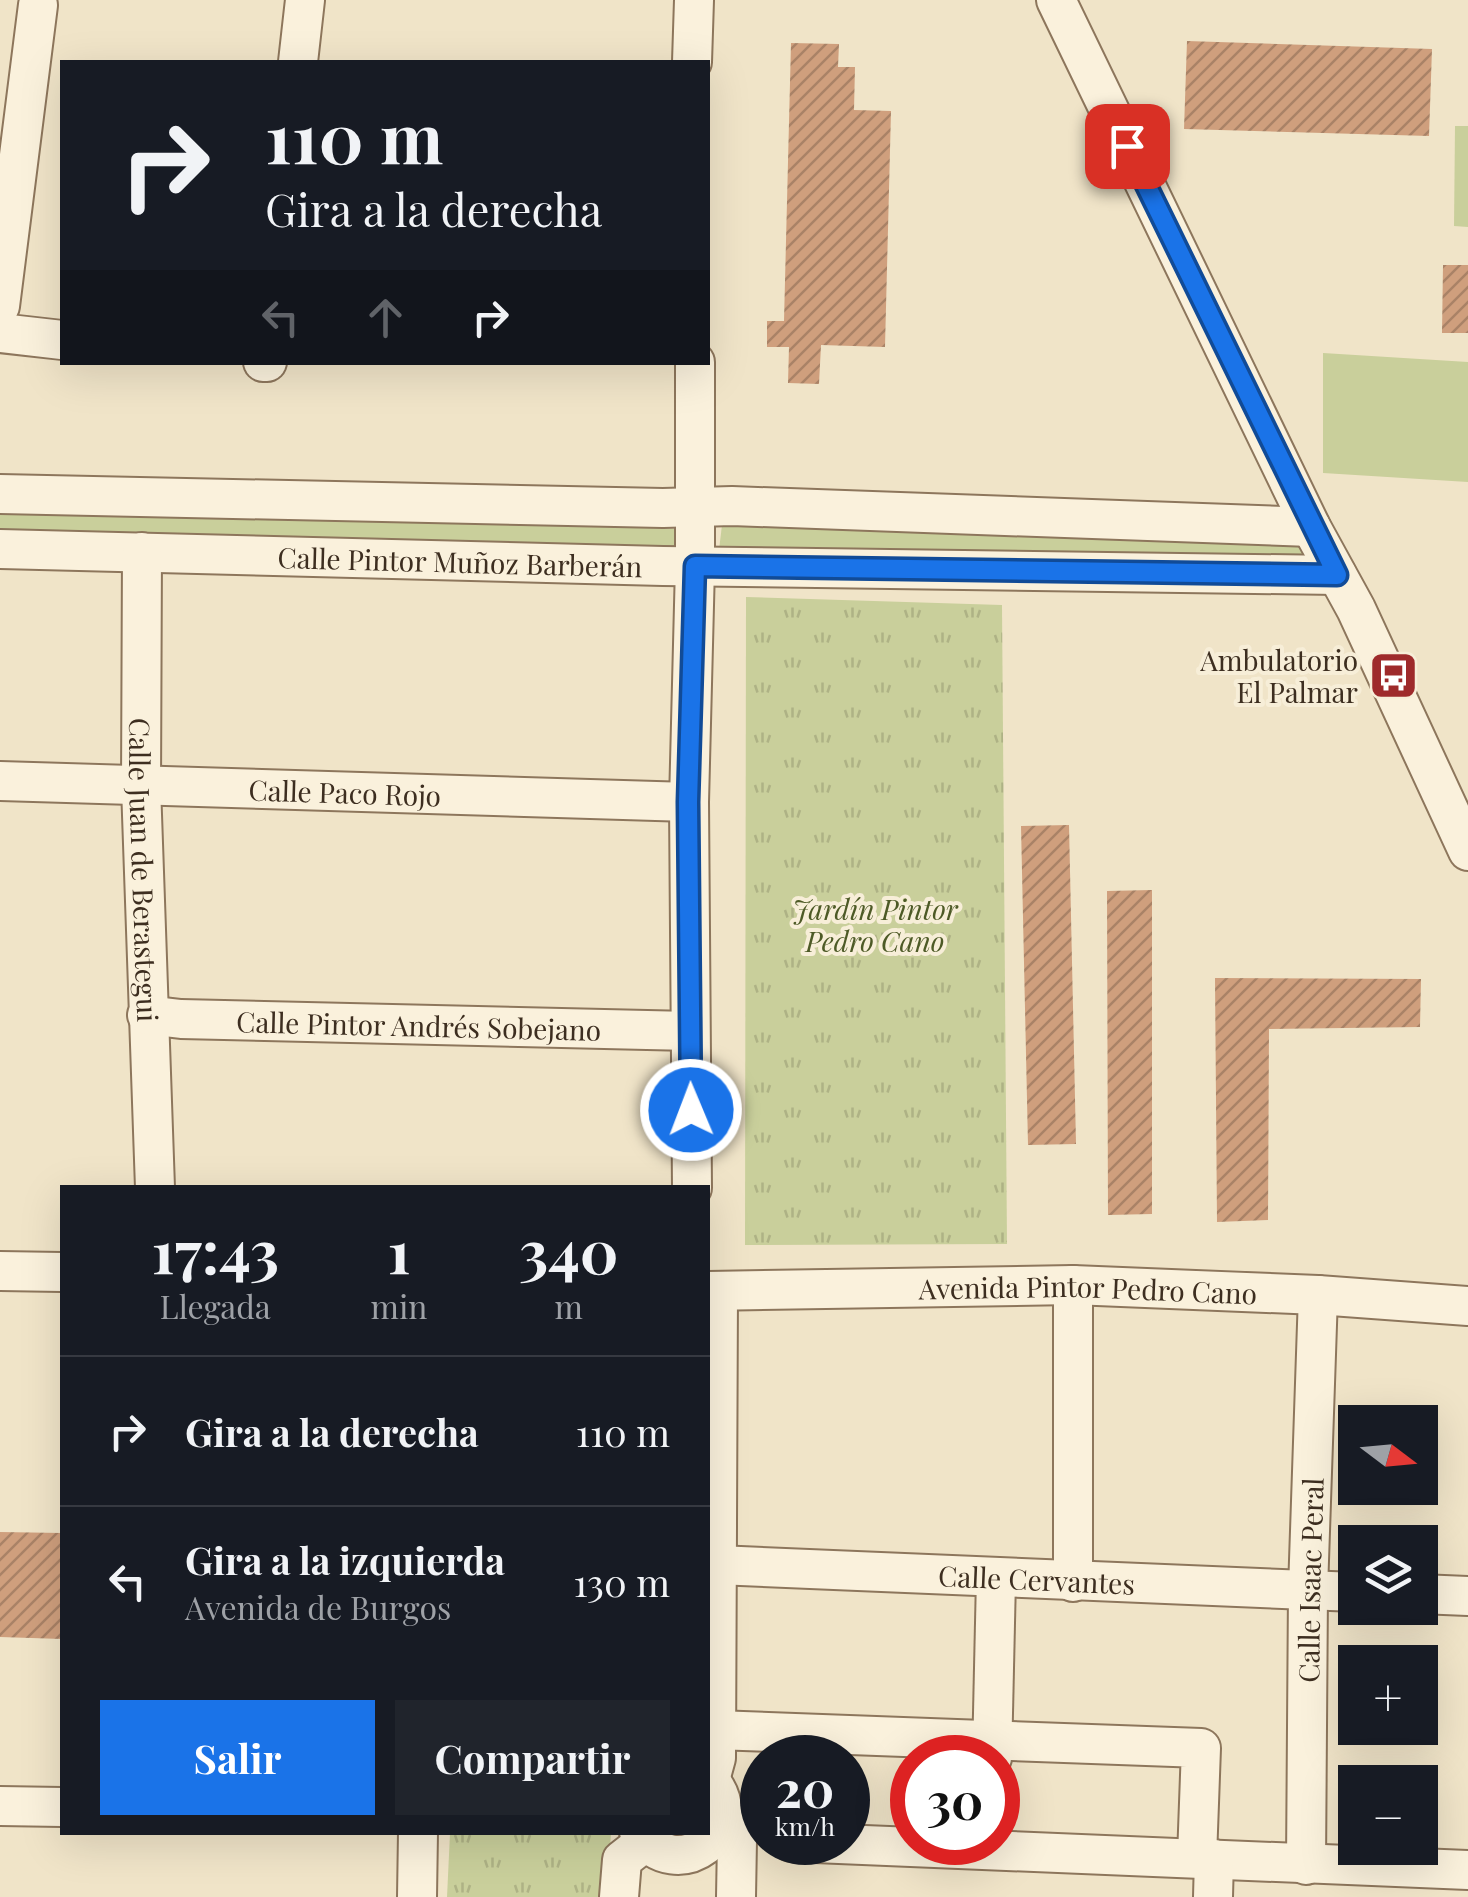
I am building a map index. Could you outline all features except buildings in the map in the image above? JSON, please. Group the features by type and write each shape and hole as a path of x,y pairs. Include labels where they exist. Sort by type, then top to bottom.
{"street":[{"path":"298,60 305,0"},
{"path":"692,60 694,0"},
{"path":"1056,0 1468,848"},
{"path":"0,306 38,4"},
{"path":"0,333 60,340"},
{"path":"692,1185 688,802 696,508 695,365"},
{"name":"Calle Pintor Muñoz Barberán","path":"0,494 732,506 1312,527"},
{"name":"Calle Pintor Muñoz Barberán","path":"0,549 695,566 1337,575"},
{"name":"Calle Juan de Berastegui","path":"142,552 141,786 155,1185"},
{"name":"Calle Paco Rojo","path":"0,782 688,802"},
{"name":"Calle Pintor Andrés Sobejano","path":"147,1015 690,1031"},
{"path":"0,1271 60,1272"},
{"path":"1073,1285 1073,1582"},
{"name":"Avenida Pintor Pedro Cano","path":"713,1291 1073,1285 1468,1306"},
{"path":"713,1291 715,1768 736,1897"},
{"name":"Calle Isaac Peral","path":"1306,1865 1308,1590 1318,1296"},
{"name":"Calle Cervantes","path":"717,1565 1338,1591"},
{"path":"992,1735 996,1578"},
{"path":"1438,1595 1468,1596"},
{"path":"715,1730 890,1743"},
{"path":"1020,1750 1201,1748 1206,1858 1214,1897"},
{"path":"0,1806 60,1807"},
{"path":"620,1897 622,1860 642,1837 660,1852 677,1856 697,1852 725,1816"},
{"path":"417,1897 418,1835"},
{"path":"1020,1849 1468,1870"}],"green space":[{"path":"1455,126 1468,126 1468,227 1454,226"},
{"path":"1323,353 1468,362 1468,482 1323,473"},
{"path":"0,510 686,529 686,548 0,536"},
{"path":"722,525 1302,543 1315,566 719,550"},
{"name":"Jardín Pintor Pedro Cano","path":"746,597 1002,605 1007,1244 745,1245"},
{"path":"450,1835 611,1835 607,1897 447,1897"}],"place":[{"name":"Ambulatorio El Palmar","path":"1393,675"}],"route":[{"path":"691,1110 688,802 695,566 1337,575 1127,146"}]}
